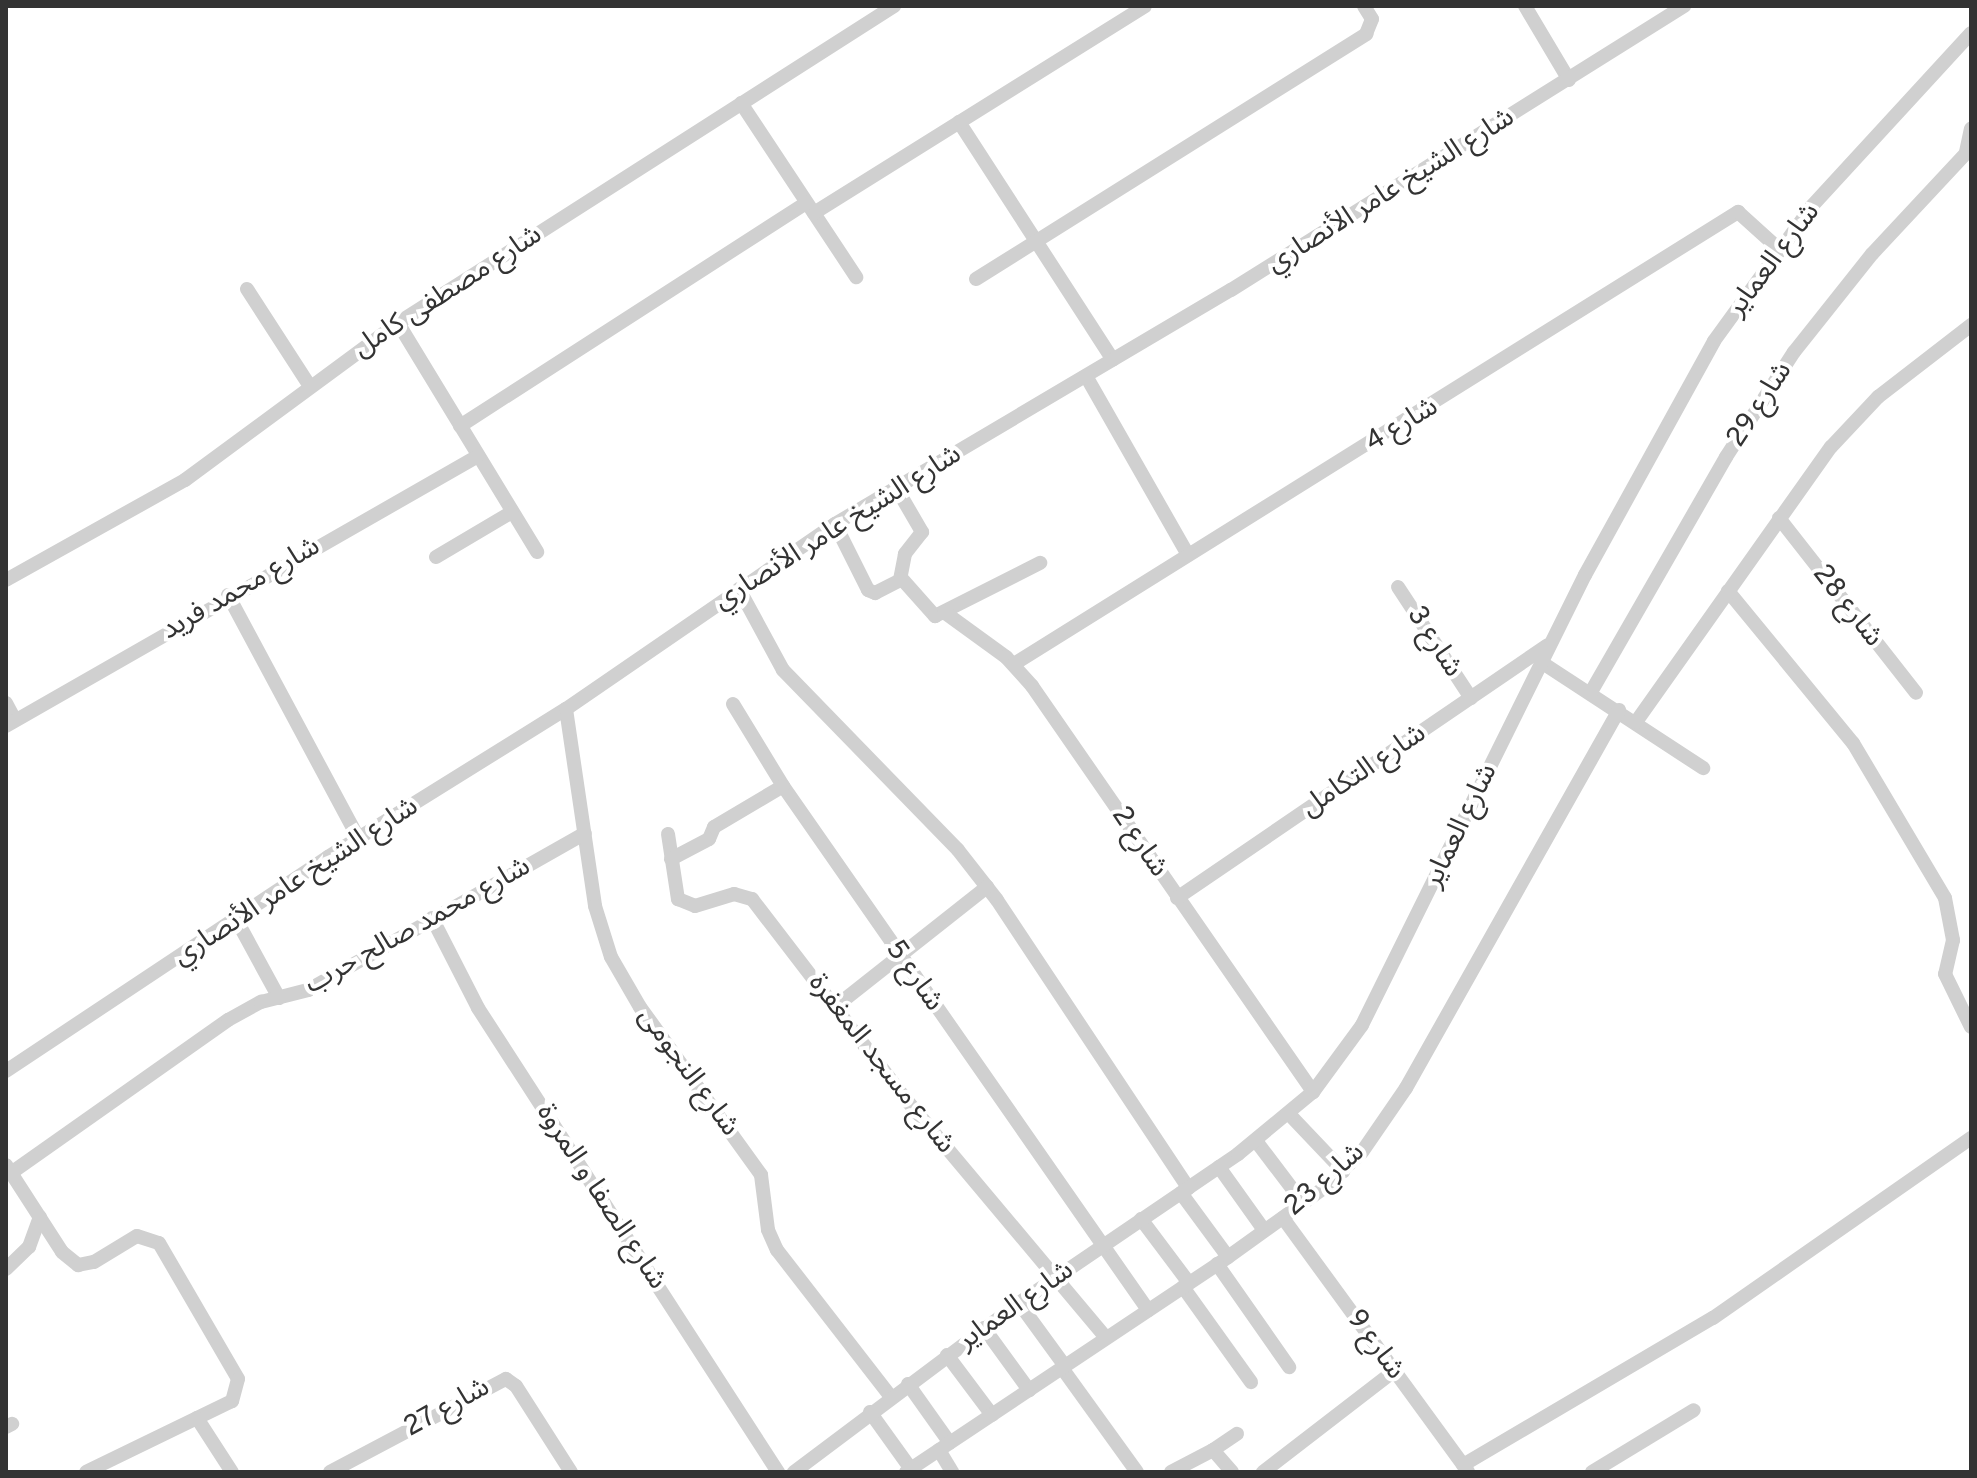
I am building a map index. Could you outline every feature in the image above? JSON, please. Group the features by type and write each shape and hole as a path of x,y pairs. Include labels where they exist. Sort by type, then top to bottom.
{"street":[{"name":"شارع مصطفى كامل","path":"6,580 185,480 309,385 398,323 894,6"},
{"path":"460,426 810,208 959,122 1145,6"},
{"path":"976,279 1366,34 1372,19 1364,6"},
{"path":"1525,6 1569,80"},
{"name":"شارع الشيخ عامر الأنصاري","path":"6,1071 359,839 566,709 835,524 1113,360 1684,6"},
{"name":"شارع العماير","path":"794,1472 984,1328 1256,1141 1313,1092 1362,1025 1550,643 1686,388 1779,249 1822,195 1971,33"},
{"path":"741,103 856,277"},
{"path":"959,122 1113,360"},
{"path":"1969,150 1971,129"},
{"name":"شارع 29","path":"1591,692 1734,443 1794,352 1872,254 1969,150"},
{"name":"شارع 4","path":"1014,664 1738,212 1779,249"},
{"path":"247,289 309,385"},
{"path":"398,323 537,552"},
{"path":"1636,722 1779,518 1853,421 1971,325"},
{"path":"1086,376 1188,555"},
{"name":"شارع محمد فريد","path":"11,723 228,595 478,456"},
{"path":"835,524 868,590 875,593 900,579 901,562 922,532 897,489"},
{"path":"436,557 512,512"},
{"name":"شارع 28","path":"1779,518 1916,693"},
{"path":"944,612 1040,563"},
{"name":"شارع 2","path":"900,579 930,614 944,612 1014,664 1313,1092"},
{"name":"شارع 3","path":"1398,587 1471,698"},
{"path":"739,589 783,670 901,789 987,887 1184,1190 1289,1367"},
{"path":"1728,591 1853,743 1945,898 1953,940 1945,974 1971,1027"},
{"path":"228,595 359,839"},
{"name":"شارع التكامل","path":"1177,898 1550,643"},
{"path":"1541,662 1619,710 1703,768"},
{"path":"6,703 11,723"},
{"name":"شارع 5","path":"733,704 783,786 900,957 1148,1310"},
{"name":"شارع النجومى","path":"566,709 598,919 623,980 761,1175 768,1230 777,1250 891,1397"},
{"name":"شارع 23","path":"909,1470 1223,1260 1343,1171 1406,1088 1619,710"},
{"path":"671,859 709,839 714,827 783,786"},
{"name":"شارع محمد صالح حرب","path":"8,1168 228,1020 279,998 308,990 585,833"},
{"name":"شارع مسجد المغفرة","path":"668,834 676,892 683,903 695,906 747,895 937,1138 1106,1338"},
{"path":"835,1007 987,887"},
{"name":"شارع الصفا و المروة","path":"432,918 478,1008 778,1472"},
{"path":"236,919 279,998"},
{"path":"1289,1114 1343,1171"},
{"path":"1466,1469 1713,1318 1971,1138"},
{"path":"1256,1141 1303,1203"},
{"path":"1219,1167 1264,1230"},
{"path":"8,1168 62,1252 78,1265 94,1262 137,1236 159,1243 239,1385 232,1401 86,1472"},
{"path":"6,1269 29,1247 40,1217"},
{"name":"شارع 9","path":"1283,1218 1466,1469"},
{"path":"1141,1219 1251,1382"},
{"path":"1019,1303 1137,1472"},
{"path":"984,1328 1029,1390"},
{"path":"947,1355 992,1415"},
{"path":"1263,1472 1394,1371"},
{"name":"شارع 27","path":"330,1472 506,1379 516,1386 571,1472"},
{"path":"908,1384 945,1446 952,1472"},
{"path":"1592,1472 1694,1410"},
{"path":"870,1412 909,1470"},
{"path":"197,1418 232,1472"},
{"path":"1171,1472 1237,1434"},
{"path":"1213,1450 1232,1472"}]}
